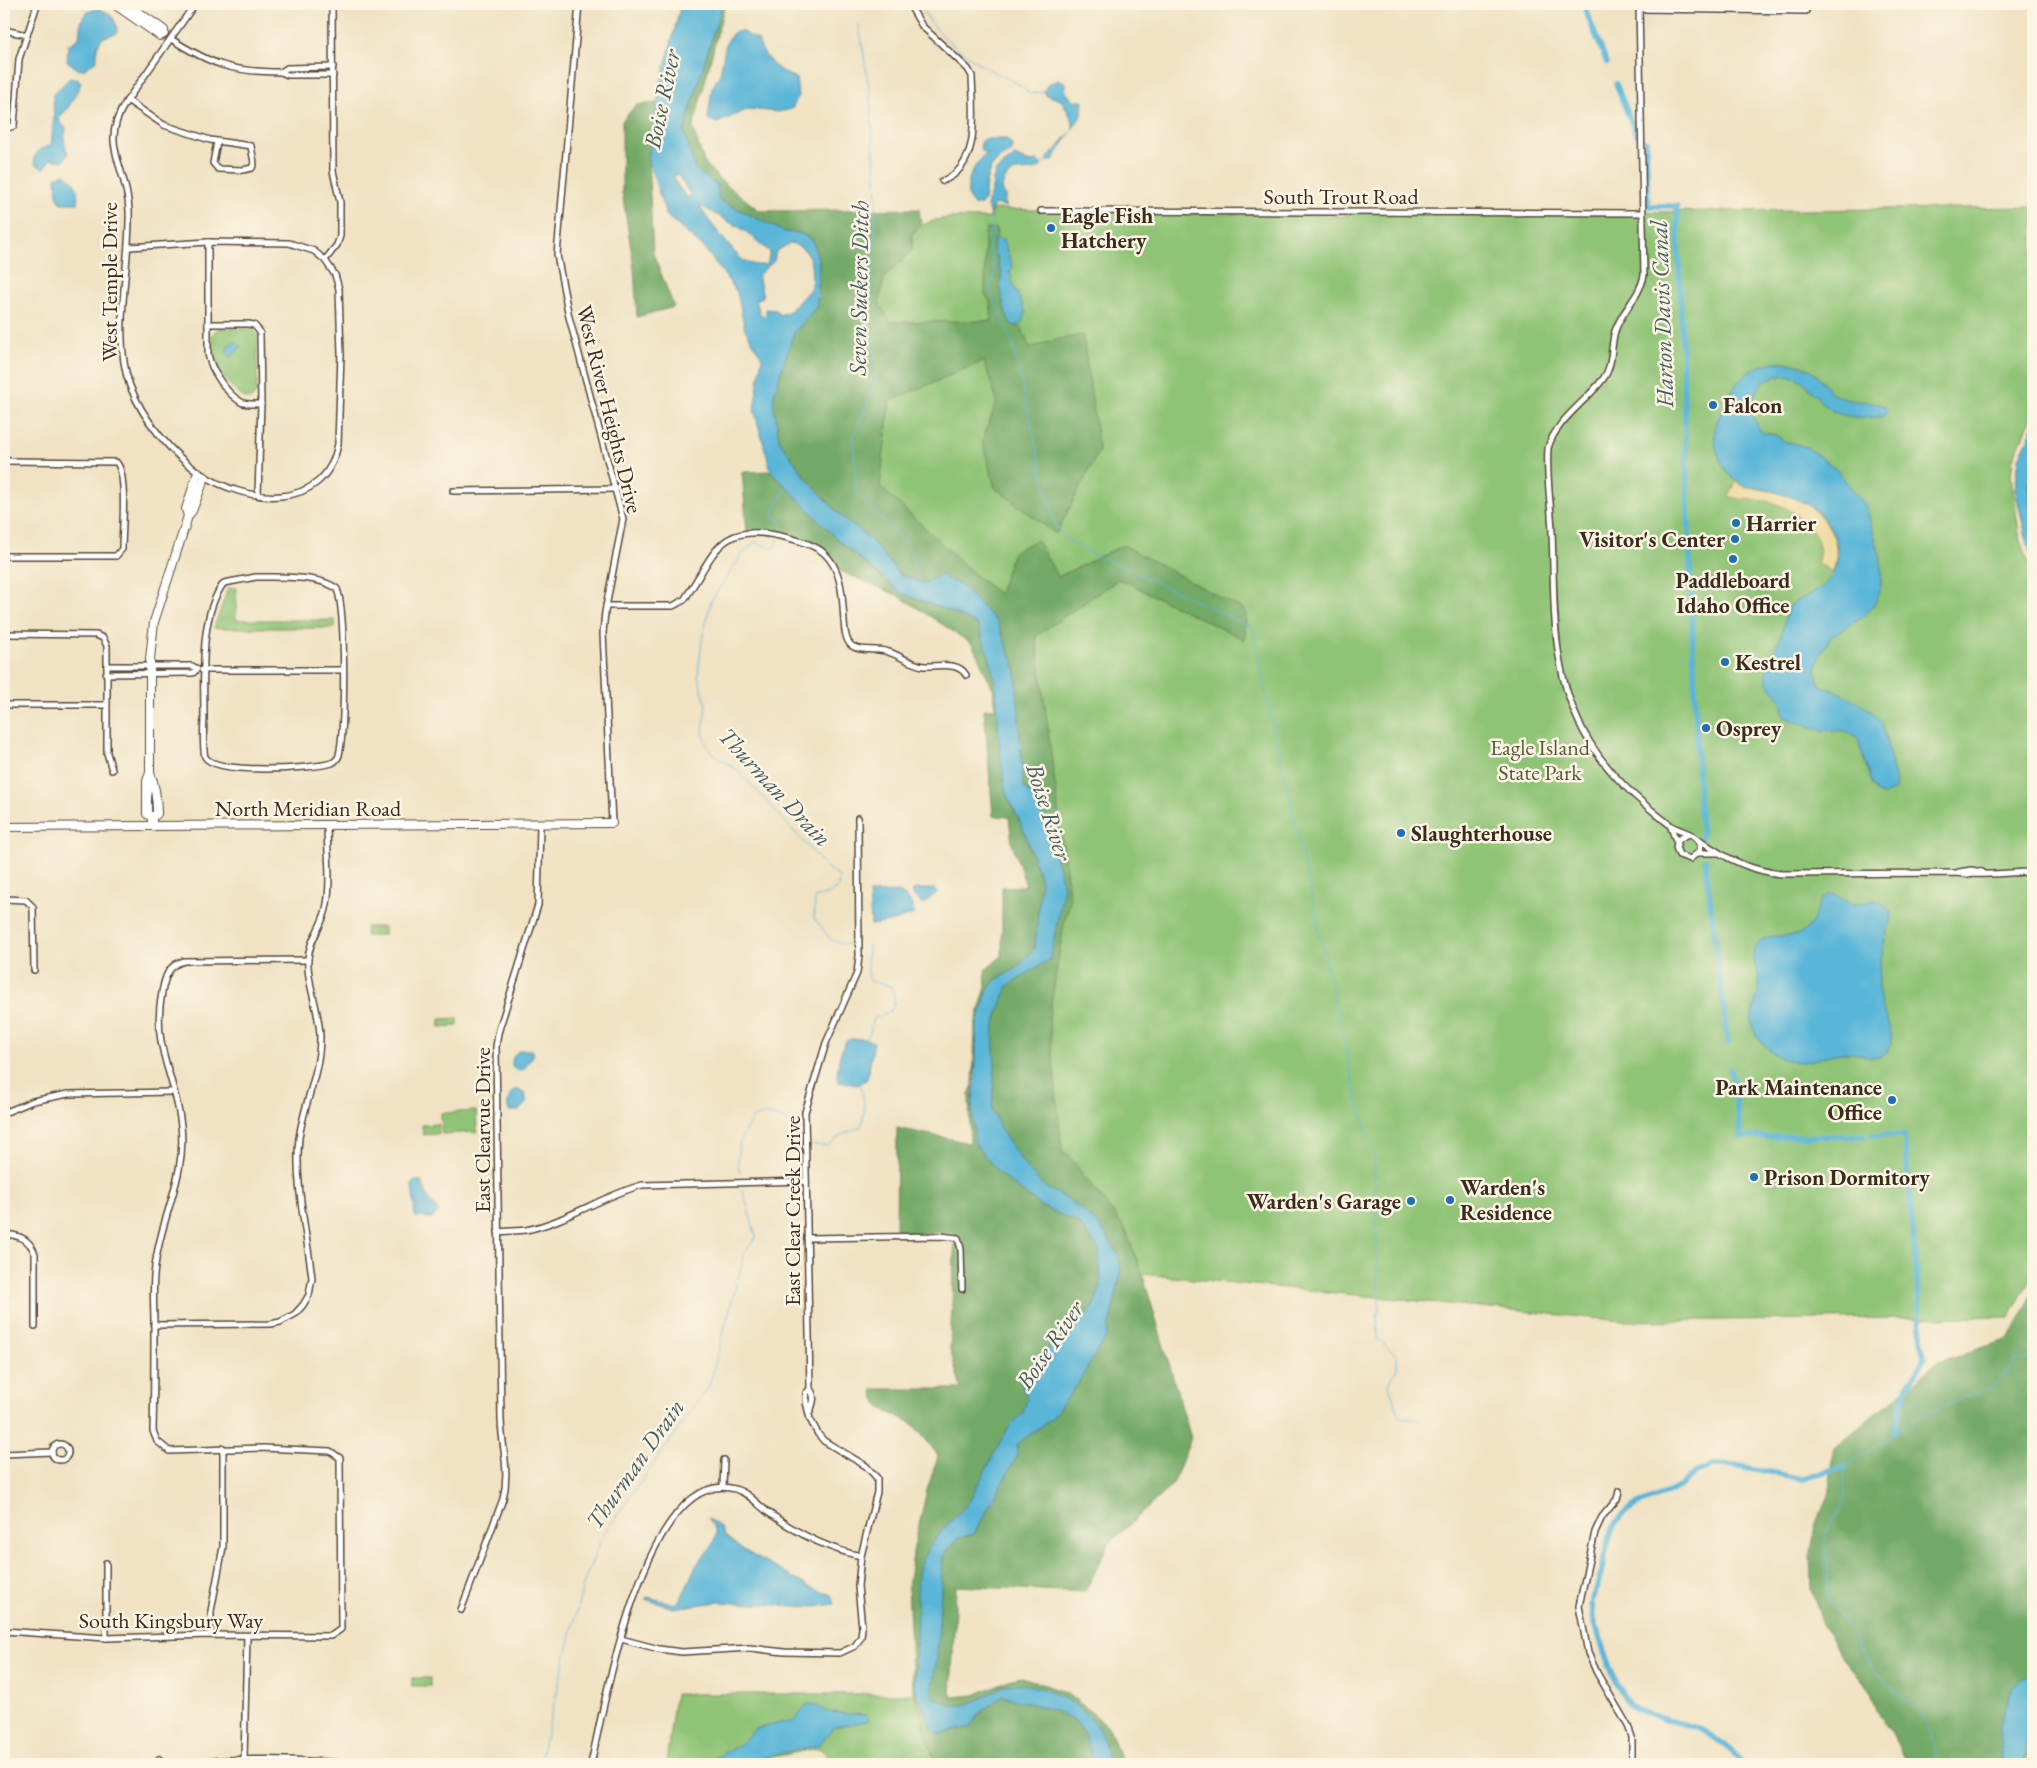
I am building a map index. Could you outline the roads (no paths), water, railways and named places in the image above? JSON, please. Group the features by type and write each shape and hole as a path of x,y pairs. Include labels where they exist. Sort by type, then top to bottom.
{"street":[{"path":"114,4 160,36 164,34"},
{"path":"127,4 164,30 164,34 171,39 202,59 220,66 250,72 281,72 288,75 333,75"},
{"name":"West Temple Drive","path":"196,4 117,116 113,130 113,143 127,195 129,247 124,286 123,349 129,383 141,410 155,429 202,474"},
{"path":"325,260 337,245 340,236 340,202 333,171 332,4"},
{"name":"West River Heights Drive","path":"579,4 557,255 570,317 623,519 606,606 603,633 612,823"},
{"path":"909,4 922,26 968,69 972,76 973,133 970,148 960,171 954,176 942,180"},
{"path":"1806,11 1639,7 1644,262 1642,285 1615,330 1608,371 1599,384 1560,426 1548,448 1555,632 1565,688 1590,742 1620,783 1648,809 1670,825 1689,834 1719,853 1755,870 1782,874 1956,873 1971,875 1988,872 2033,872"},
{"path":"4,129 14,126 16,76 36,8"},
{"path":"4,30 27,35"},
{"path":"281,72 287,68 333,67"},
{"path":"127,100 164,125 217,142 251,146 254,163 252,168 243,170 218,169 213,163 217,142"},
{"name":"South Trout Road","path":"1041,211 1642,213"},
{"path":"208,242 208,354 213,372 242,402 261,404"},
{"path":"129,247 208,242 300,245 314,251 325,260 335,275 339,289 341,364 338,444 336,459 329,472 322,480 304,492 290,495 258,494 240,491 202,474 192,511 188,516 154,622 150,670 150,773 154,781 157,814 152,817 152,826"},
{"path":"208,324 248,324 258,328 261,338 258,494"},
{"path":"4,461 109,460 118,464 122,474 123,508 122,549 119,554 112,556 4,556"},
{"path":"453,491 616,489"},
{"path":"606,606 673,606 684,600 717,548 725,539 750,532 780,536 812,546 825,554 834,566 841,582 844,601 843,624 845,638 849,644 862,649 885,651 918,665 956,667 966,675"},
{"path":"256,577 297,578 330,584 338,589 340,595 342,670 339,755 336,761 303,768 256,769 213,764 207,761 204,753 204,646 208,620 219,588 224,583 256,577"},
{"path":"4,634 96,635 104,640 107,646 107,754 112,770"},
{"path":"106,666 150,670"},
{"path":"106,674 192,666 196,669 204,670 342,670"},
{"path":"4,705 106,705"},
{"name":"East Clear Creek Drive","path":"858,818 858,967 851,989 826,1043 805,1112 810,1389 813,1393 810,1418 824,1441 866,1466 877,1478 877,1492 861,1556"},
{"name":"North Meridian Road","path":"4,827 612,823"},
{"name":"East Clearvue Drive","path":"461,1610 503,1499 507,1482 501,1424 496,1041 538,905 540,824"},
{"path":"1670,825 1677,843 1677,851 1682,858 1690,859 1699,853 1719,853"},
{"path":"154,1325 270,1324 287,1319 303,1305 308,1295 312,1278 299,1169 299,1146 302,1121 317,1071 320,1037 318,1011 308,960 311,944 326,908 327,826"},
{"path":"1677,843 1682,836 1689,834"},
{"path":"1699,840 1701,848 1699,853"},
{"path":"4,899 21,899 30,902 34,912 34,970"},
{"path":"211,1635 211,1611 223,1547 223,1448 169,1451 157,1441 153,1431 156,1258 178,1180 182,1157 181,1125 161,1050 159,1010 165,978 170,968 184,961 308,960"},
{"path":"4,1113 33,1101 68,1094 173,1092"},
{"path":"498,1232 525,1230 545,1224 621,1190 642,1185 806,1181"},
{"path":"4,1234 30,1242 35,1254 36,1326"},
{"path":"807,1238 941,1236 958,1238 961,1249 962,1289"},
{"name":"South Kingsbury Way","path":"4,1631 106,1638 211,1635 331,1636 338,1632 342,1625 341,1462 330,1451 223,1448"},
{"path":"4,1454 52,1452"},
{"path":"723,1487 724,1460"},
{"path":"591,1764 621,1639 642,1571 670,1525 696,1495 708,1489 723,1487 737,1489 749,1495 771,1515 817,1542 836,1550 861,1556 858,1586 862,1628 861,1637 855,1646 840,1653 784,1652 750,1648 682,1652 659,1649 621,1639"},
{"path":"1619,1491 1618,1499 1602,1517 1595,1532 1579,1606 1588,1653 1596,1673 1628,1726 1632,1737 1632,1764"},
{"path":"106,1563 106,1638"},
{"path":"244,1759 246,1636"},
{"path":"159,1759 165,1764"},
{"path":"178,1764 244,1759 358,1764"}],"water":[{"name":"Boise River","path":"681,4 722,4 684,131 695,169 717,185 719,200 785,232 799,233 812,240 819,261 817,306 794,333 773,399 779,440 806,478 839,514 871,540 900,575 923,583 941,575 963,587 997,622 1016,670 1023,785 1037,804 1045,820 1064,887 1050,959 1008,986 997,1015 993,1033 995,1067 992,1110 1001,1130 1028,1170 1045,1187 1072,1202 1100,1226 1118,1254 1121,1272 1107,1335 1078,1383 1052,1418 1017,1444 1017,1456 974,1534 958,1538 943,1556 937,1657 932,1687 933,1696 956,1706 970,1703 1007,1685 1033,1686 1061,1696 1085,1713 1094,1723 1103,1738 1109,1764 1094,1764 1083,1731 1070,1718 1052,1710 1003,1696 978,1714 971,1727 938,1734 933,1729 915,1687 918,1572 928,1548 945,1527 967,1505 1009,1427 1023,1413 1027,1399 1020,1380 1049,1348 1063,1340 1093,1307 1101,1286 1099,1250 1079,1223 1041,1206 1001,1175 975,1144 972,1108 975,1085 977,1025 987,991 996,980 1017,968 1035,948 1041,880 1023,828 1006,794 1000,753 996,689 990,659 978,625 952,612 901,593 838,540 771,471 754,409 762,358 745,329 737,292 705,249 666,215 648,159 660,86","holes":["675,175 678,175 691,195 689,197 686,197 674,180","699,205 744,230 770,252 767,264 756,265 740,258 727,244","791,243 804,250 810,260 812,287 790,311 779,315 776,310 766,309 766,316 760,314 756,300 763,297 758,275 774,261 776,251"]},
{"path":"100,9 113,18 117,33 102,38 97,47 97,60 85,69 79,70 67,61 68,45 79,38 81,22 85,15 93,10"},
{"path":"741,31 758,40 772,64 796,78 798,96 792,109 778,112 749,109 717,123 708,119 712,88 720,74 726,43 733,33"},
{"path":"70,78 77,78 81,84 68,108 59,118 66,128 64,141 68,154 63,161 50,159 44,169 35,164 34,158 39,150 51,145 54,118 53,94"},
{"path":"1058,80 1065,83 1066,92 1073,101 1083,101 1082,115 1073,128 1073,121 1061,100 1046,95 1044,91 1048,84"},
{"path":"1070,133 1053,160 1048,161 1047,159"},
{"path":"983,139 1007,139 1012,145 1011,152 997,161 989,172 984,201 981,205 974,205 970,200 968,186 973,170 987,154 982,151 980,146"},
{"path":"1015,156 1027,162 1038,161 1042,166 1035,169 1013,172 1009,175 1001,190 1005,195 1005,207 995,204 991,209 991,218 987,206 996,171"},
{"path":"64,174 74,182 78,194 78,203 61,203 57,195 56,177"},
{"path":"994,239 1003,240 1013,268 1008,273 1011,273 1012,282 1026,313 1021,324 1015,326 1011,324 1004,308 1000,284 1002,272 999,268 997,256 993,252"},
{"path":"236,342 241,347 231,357 226,352 228,345"},
{"path":"1775,362 1796,364 1808,368 1818,376 1829,390 1843,399 1871,402 1884,406 1889,410 1883,417 1842,415 1828,407 1801,380 1783,376 1771,378 1761,385 1754,397 1752,409 1754,420 1763,433 1776,435 1784,441 1806,447 1835,468 1866,506 1881,559 1881,585 1875,604 1860,619 1832,636 1820,654 1816,674 1820,685 1862,705 1870,710 1882,723 1896,783 1895,790 1884,795 1877,793 1872,786 1857,737 1845,731 1819,730 1784,717 1781,701 1768,683 1766,675 1767,666 1780,638 1788,607 1820,588 1829,580 1836,566 1838,556 1836,541 1831,528 1816,510 1783,494 1744,486 1730,475 1720,460 1717,451 1715,442 1716,424 1733,390 1742,378 1754,369"},
{"path":"2033,428 2033,463 2029,487 2033,517 2033,566 2015,490 2019,458"},
{"path":"935,889 938,892 923,904 912,894 913,890"},
{"path":"869,893 901,893 913,905 914,914 894,921 871,925"},
{"path":"1830,894 1854,904 1870,901 1880,902 1891,913 1881,958 1879,990 1881,1004 1890,1031 1891,1043 1885,1054 1876,1058 1844,1053 1810,1061 1791,1062 1772,1052 1764,1045 1755,1033 1752,1025 1753,1011 1759,990 1758,975 1753,955 1754,950 1762,940 1771,936 1792,936 1807,929 1822,900"},
{"path":"852,1039 865,1039 874,1042 867,1079 858,1085 838,1082 839,1060 845,1042"},
{"path":"521,1050 531,1050 534,1054 524,1069 519,1071 513,1068 512,1060 516,1053"},
{"path":"517,1089 525,1094 527,1102 519,1111 509,1111 509,1098 514,1090"},
{"path":"415,1181 421,1181 428,1198 438,1212 433,1218 415,1217 412,1184"},
{"path":"708,1518 720,1527 725,1536 740,1548 811,1588 831,1595 835,1604 815,1607 718,1602 673,1608 645,1599 647,1597 676,1604 680,1600 695,1568 715,1538 715,1529"},
{"path":"2033,1675 2033,1723 2028,1729 2025,1764 2004,1764 1998,1729 2012,1687 2024,1677"},
{"path":"807,1704 816,1705 827,1712 866,1715 869,1718 867,1721 834,1727 819,1745 734,1764 711,1763 711,1760 739,1745 755,1729 794,1720"}],"waterway":[{"path":"920,4 938,31 965,54 1019,85 1029,94 1044,91"},
{"name":"Harton Davis Canal","path":"1583,4 1607,63"},
{"name":"Seven Suckers Ditch","path":"859,25 869,87 877,193 870,317 877,377 854,437 856,492 912,551 917,581"},
{"name":"Harton Davis Canal","path":"1616,84 1636,134"},
{"path":"1070,133 1073,128"},
{"name":"Harton Davis Canal","path":"1646,141 1648,206 1677,206 1685,424"},
{"path":"1042,163 1048,161"},
{"path":"991,218 994,239"},
{"path":"992,227 987,239 995,273 990,288 1013,346 1054,523 1062,534"},
{"name":"Harton Davis Canal","path":"1685,429 1699,804 1702,836"},
{"name":"Thurman Drain","path":"780,535 782,528 780,519 775,518 772,513 788,486"},
{"path":"1065,538 1091,554 1120,565 1253,628 1262,678 1358,1103 1366,1132 1374,1147"},
{"name":"Thurman Drain","path":"779,539 775,547 770,548 755,542 742,554 711,601 702,641 698,675 706,704 703,733 708,748 721,760 738,770 830,871 839,877 838,888 827,895 815,897 814,918 831,940 853,946"},
{"name":"Harton Davis Canal","path":"1705,859 1728,1043"},
{"name":"Thurman Drain","path":"866,1040 871,1031 872,1020 892,1010 894,1001 891,986 869,981 867,958 869,945"},
{"name":"Harton Davis Canal","path":"1731,1069 1741,1137 1864,1136"},
{"name":"Thurman Drain","path":"812,1145 827,1146 843,1134 860,1128 864,1111 860,1084"},
{"name":"Thurman Drain","path":"740,1173 738,1150 742,1136 754,1117 770,1115 783,1119 793,1128 801,1143"},
{"name":"Harton Davis Canal","path":"1872,1136 1904,1135 1904,1137"},
{"name":"Harton Davis Canal","path":"1905,1142 1920,1312"},
{"path":"1374,1152 1379,1309 1377,1317 1378,1339 1397,1356 1397,1368 1389,1385 1400,1417 1420,1419"},
{"name":"Thurman Drain","path":"539,1764 584,1582 603,1535 709,1386 745,1253 756,1237 742,1188"},
{"name":"Harton Davis Canal","path":"1894,1433 1907,1385 1924,1359 1920,1317"},
{"path":"1938,1764 1924,1718 1869,1664 1828,1597 1825,1535 1844,1503 1845,1467 1898,1431 1934,1410 1953,1401 1993,1388 2015,1360 2033,1359"},
{"path":"1715,1465 1740,1466 1803,1479 1845,1467"},
{"path":"1592,1599 1613,1528 1623,1514 1637,1504 1679,1487 1695,1473 1712,1466"},
{"path":"1591,1604 1596,1627 1613,1674 1619,1688 1632,1706 1647,1714 1703,1731 1723,1744 1745,1764"}],"place":[{"name":"Eagle Fish Hatchery","path":"1051,228"},
{"name":"Falcon","path":"1713,405"},
{"name":"Harrier","path":"1736,523"},
{"name":"Visitor's Center","path":"1735,539"},
{"name":"Paddleboard Idaho Office","path":"1733,559"},
{"name":"Kestrel","path":"1725,662"},
{"name":"Osprey","path":"1706,728"},
{"name":"Slaughterhouse","path":"1401,833"},
{"name":"Park Maintenance Office","path":"1892,1100"},
{"name":"Prison Dormitory","path":"1754,1177"},
{"name":"Warden's Residence","path":"1450,1200"},
{"name":"Warden's Garage","path":"1411,1201"}],"park label":[{"name":"Eagle Island State Park","path":"1540,760"}]}
